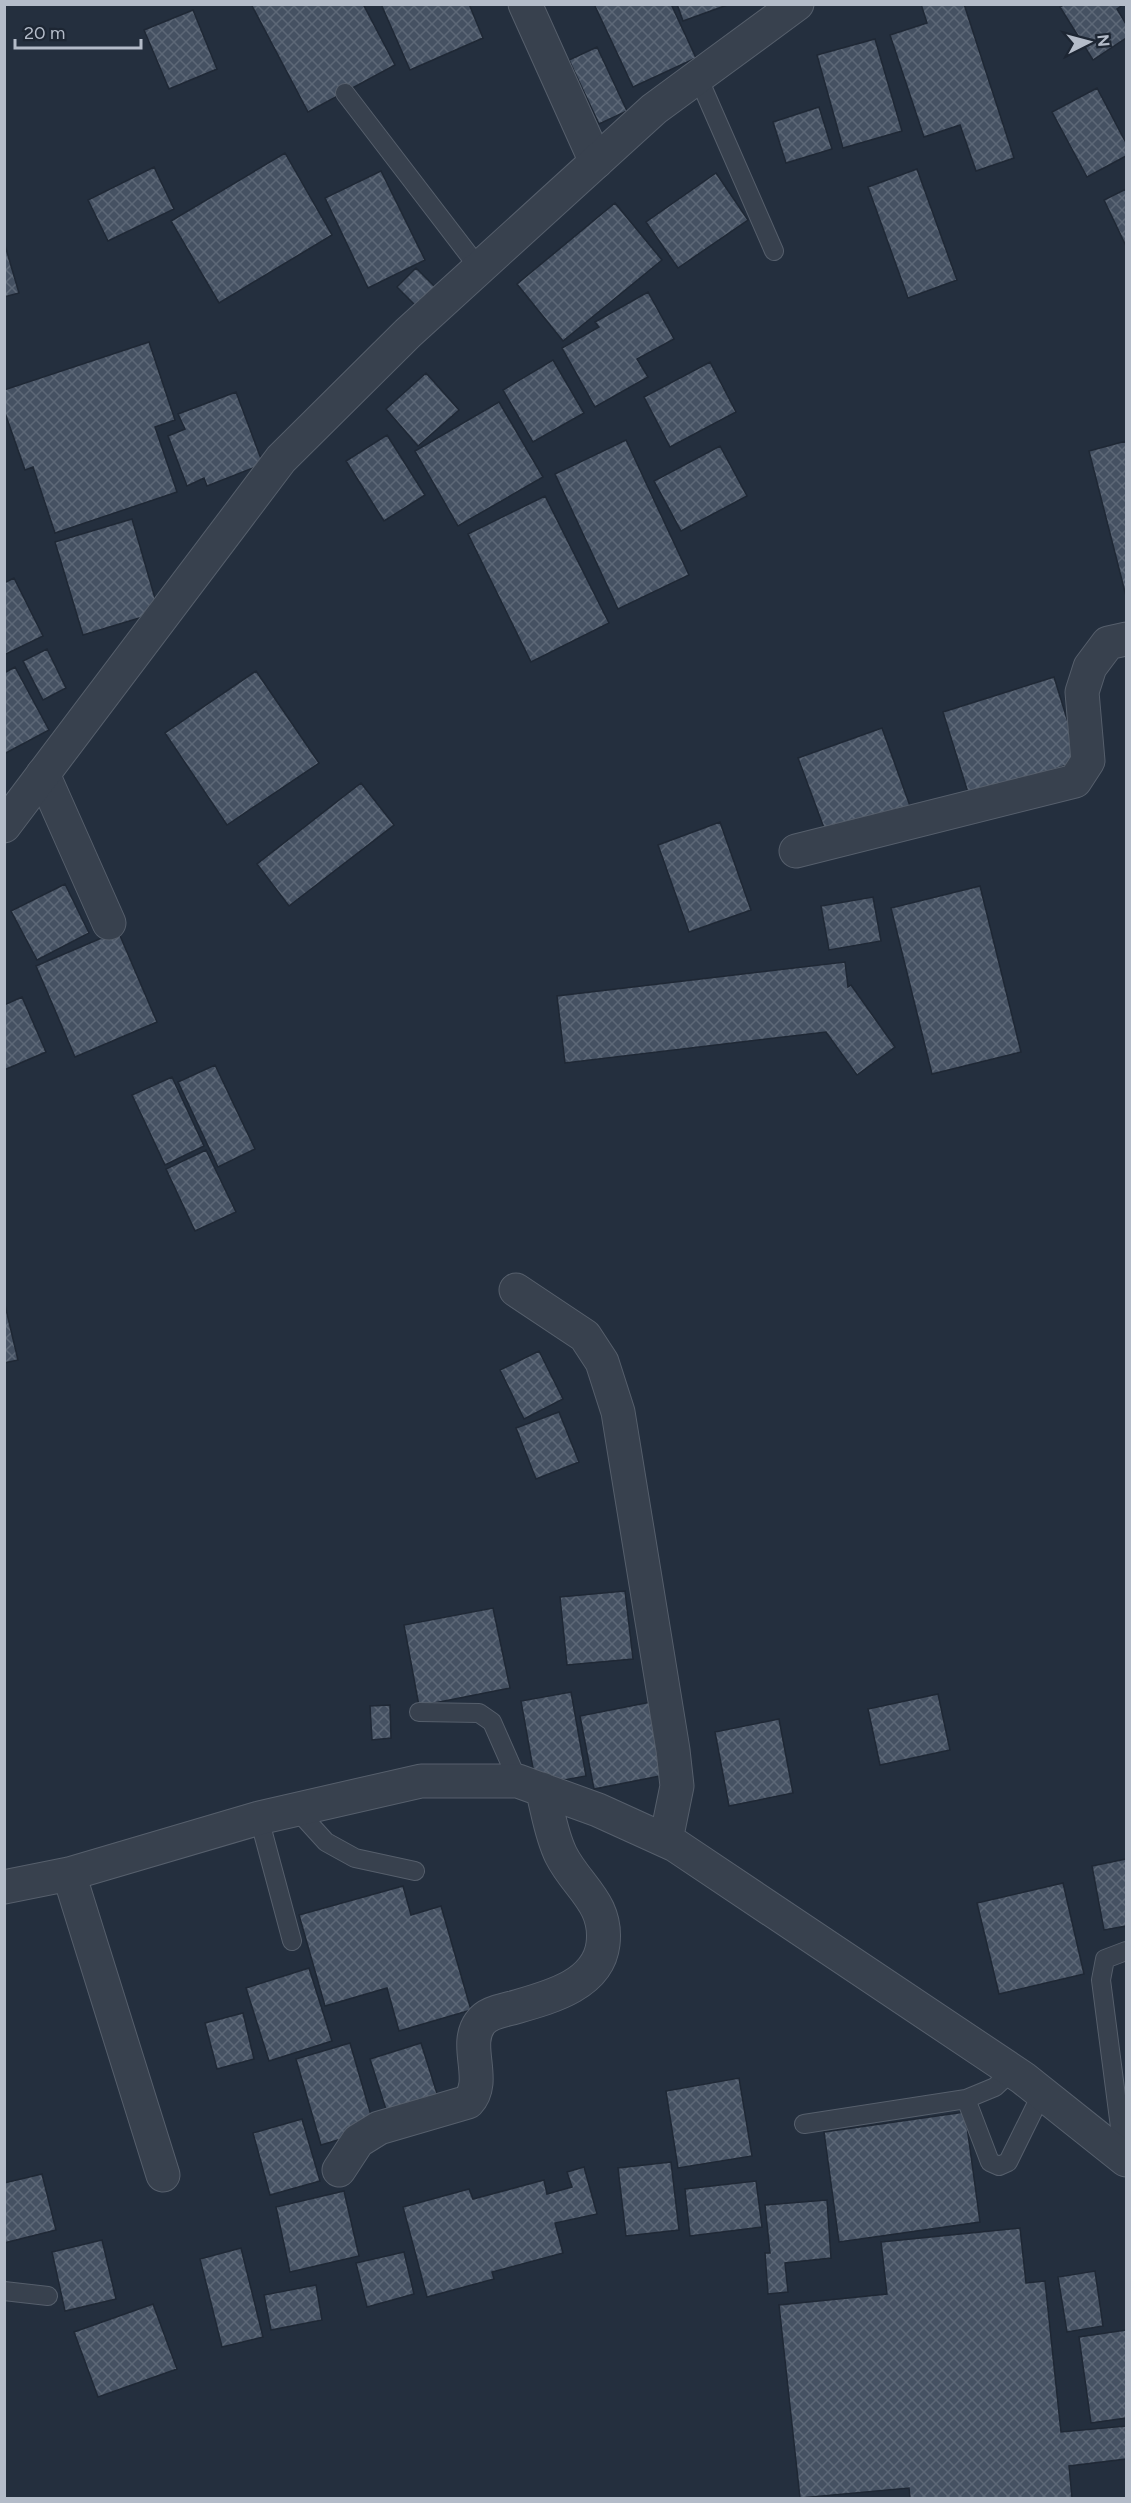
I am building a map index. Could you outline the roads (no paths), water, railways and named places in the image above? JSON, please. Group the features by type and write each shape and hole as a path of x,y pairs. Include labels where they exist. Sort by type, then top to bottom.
{"street":[{"path":"525,4 596,162"},
{"path":"4,826 281,459 408,333 654,109 797,4"},
{"path":"796,851 1075,781 1088,761 1082,692 1090,667 1108,643 1126,639"},
{"path":"44,774 109,923"},
{"path":"516,1290 585,1336 602,1362 618,1412 673,1750 676,1786 666,1840"},
{"path":"4,1887 69,1874 259,1818 421,1782 530,1785 666,1840 1012,2071 1125,2159"},
{"path":"339,2170 358,2141 380,2128 468,2102 473,2097 476,2090 474,2037 480,2022 492,2014 555,1995 592,1972 603,1944 600,1910 562,1857 530,1785"},
{"path":"69,1874 163,2175"}],"lane":[{"path":"698,77 774,251"},
{"path":"345,93 479,268"},
{"path":"419,1712 479,1713 492,1722 530,1785"},
{"path":"296,1809 326,1842 355,1858 414,1871"},
{"path":"259,1818 292,1941"},
{"path":"1125,2159 1101,1980 1105,1959 1126,1951"},
{"path":"804,2124 966,2099 995,2087 1012,2071"},
{"path":"966,2099 990,2162 999,2166 1008,2162 1042,2093"},
{"path":"4,2291 48,2296"}]}
